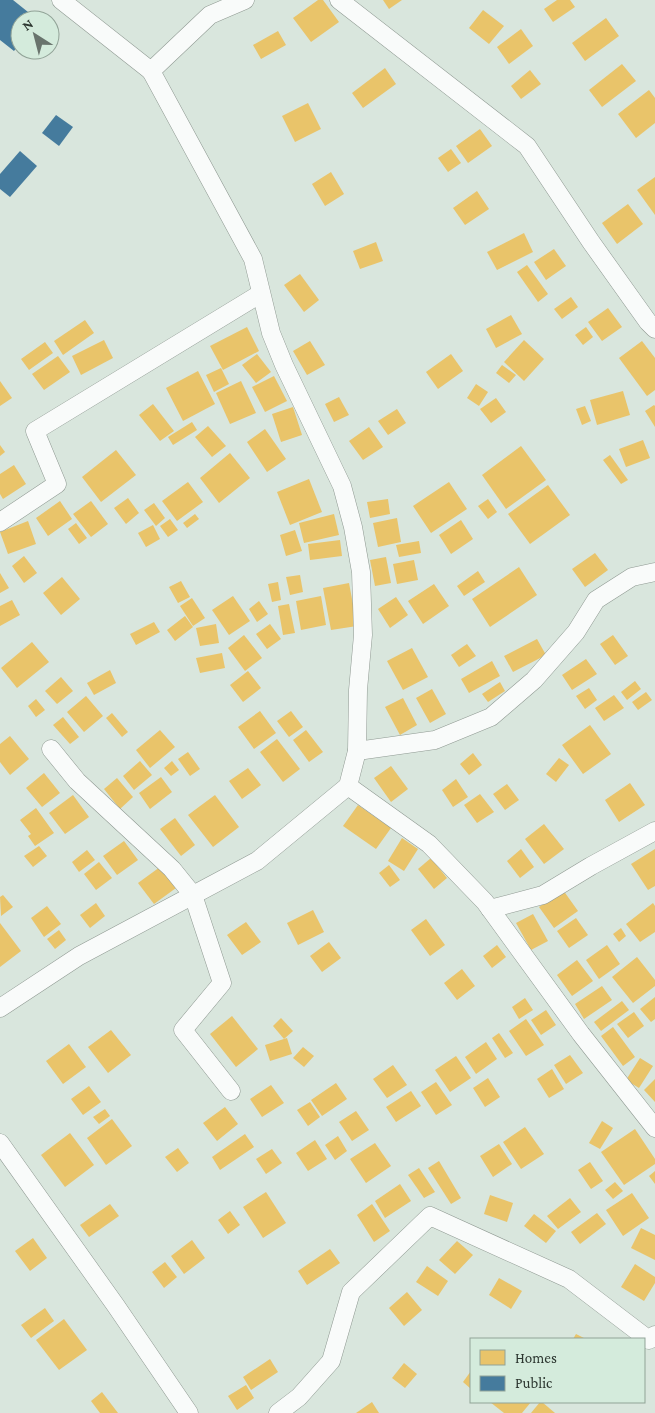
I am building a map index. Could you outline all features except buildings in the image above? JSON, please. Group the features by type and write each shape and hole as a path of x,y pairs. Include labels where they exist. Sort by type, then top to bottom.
{"street":[{"path":"0,1008 79,956 257,860 348,786 357,751 358,690 363,626 361,572 354,527 342,486 284,365 271,333 253,260 151,71 61,0"},
{"path":"151,71 210,15 245,0"},
{"path":"339,0 527,146 591,242 655,329"},
{"path":"0,522 57,484 35,431 260,294"},
{"path":"357,751 435,740 491,717 534,680 576,632 596,600 632,577 655,572"},
{"path":"52,749 77,781 172,869 193,895 222,984 183,1030 231,1091"},
{"path":"348,786 428,844 490,909 581,1034 655,1128"},
{"path":"490,909 543,895 655,831"},
{"path":"0,1143 189,1413"},
{"path":"278,1413 299,1397 331,1361 351,1292 430,1216 569,1279 649,1340 655,1335"}]}
